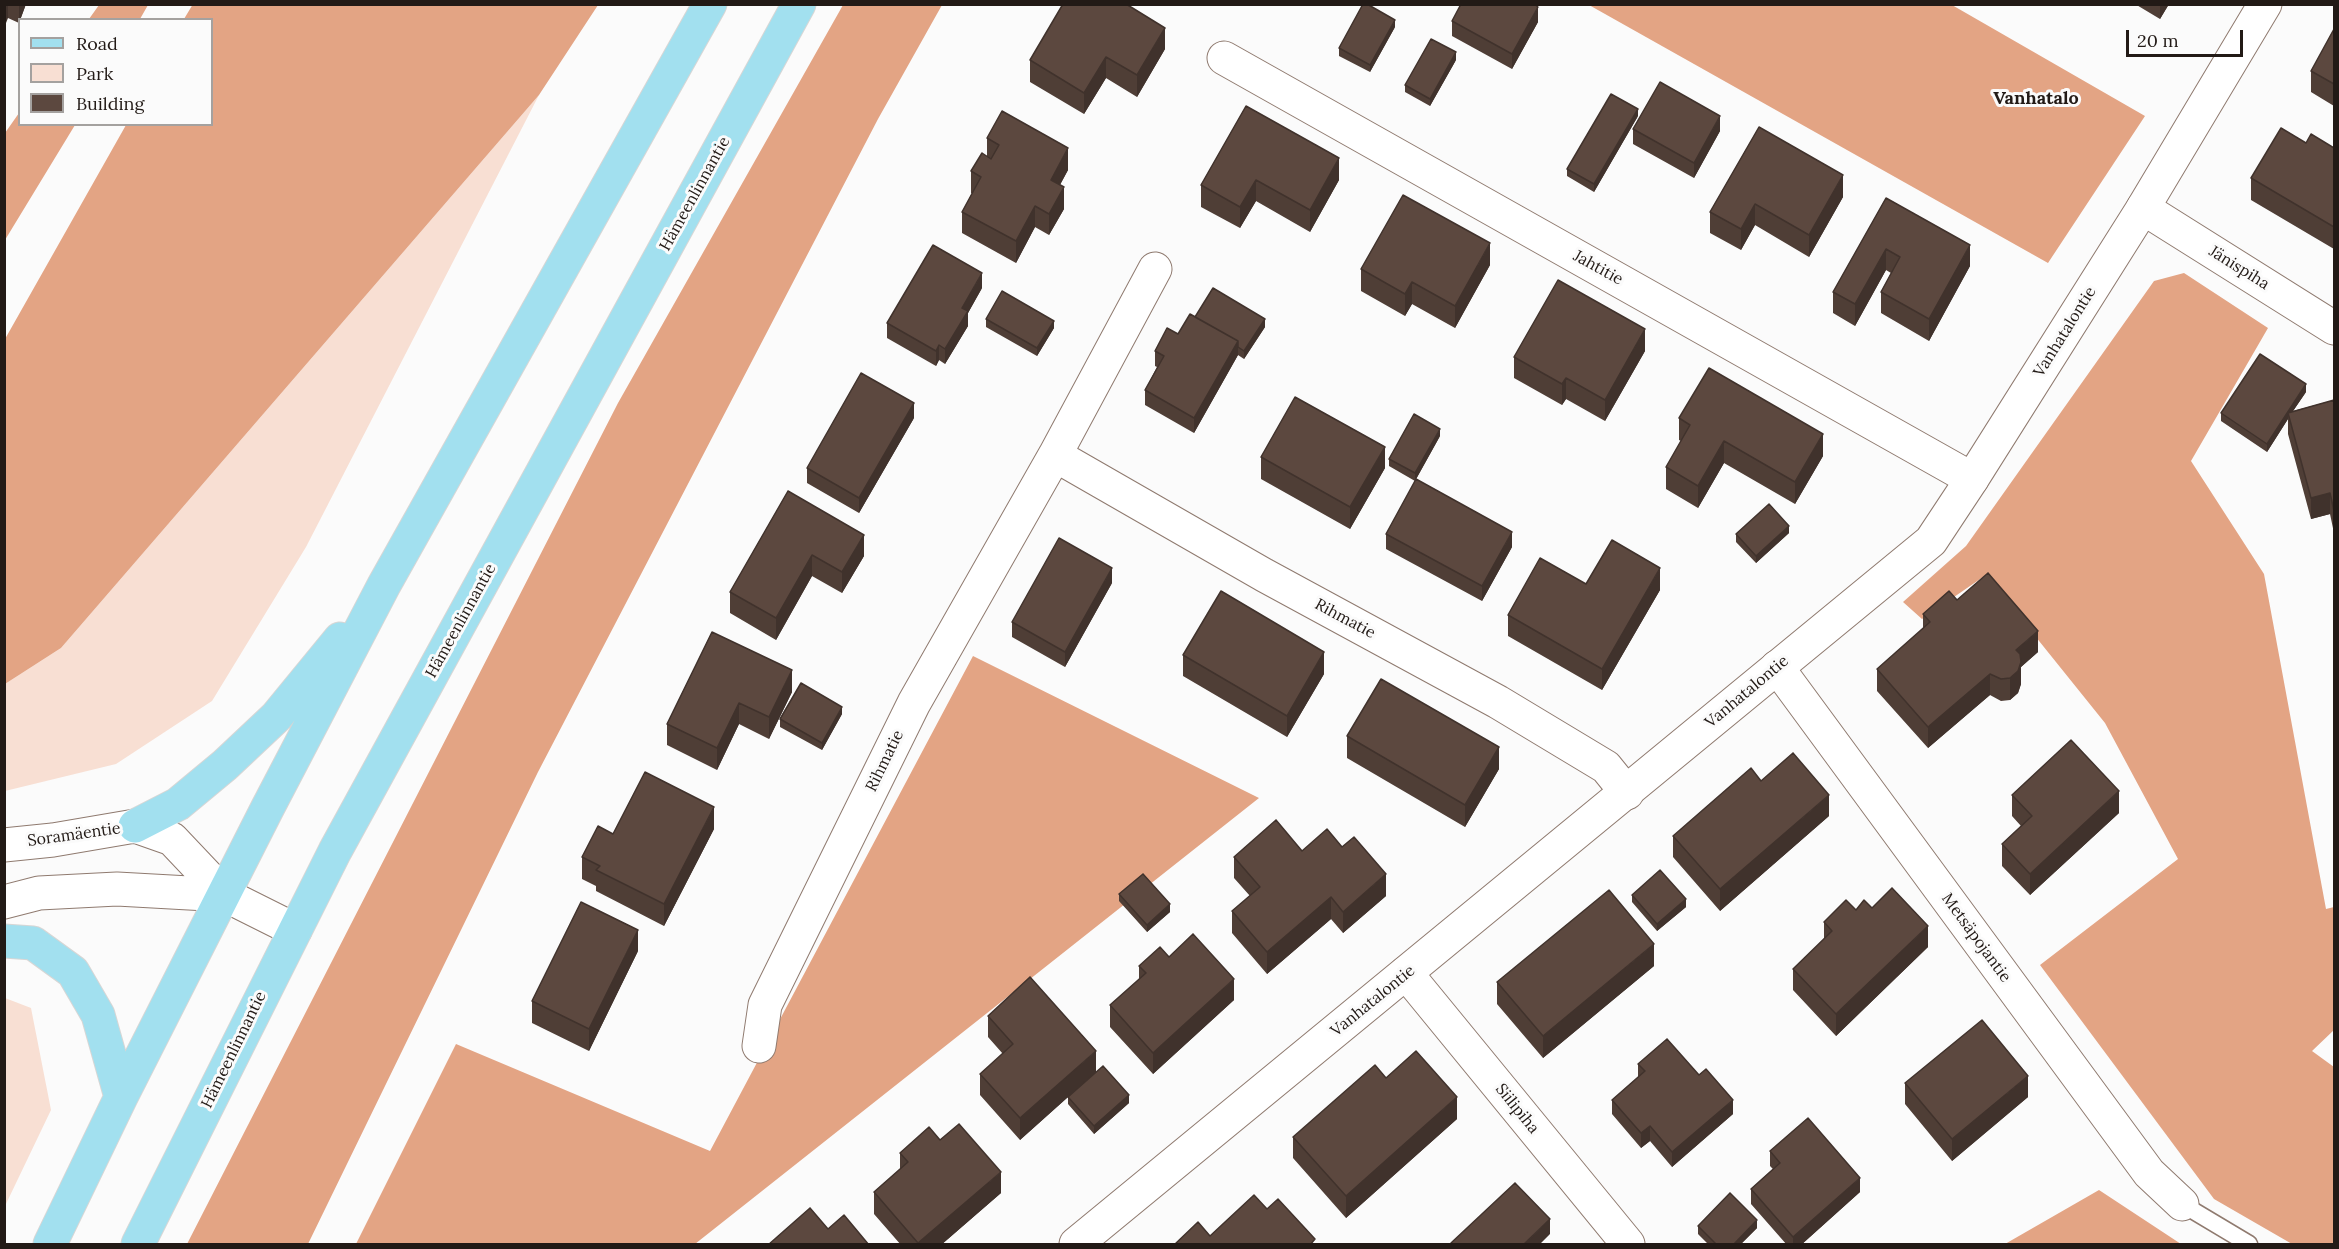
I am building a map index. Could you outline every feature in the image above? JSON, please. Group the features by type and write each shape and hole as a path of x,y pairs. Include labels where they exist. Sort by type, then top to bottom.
{"main road":[{"path":"50,1245 121,1097 384,585 710,4"},
{"name":"Hämeenlinnantie","path":"138,1245 335,851 799,4"},
{"path":"135,826 178,804 225,765 276,717 384,585"},
{"path":"4,941 33,943 73,972 98,1015 121,1097"}],"street":[{"name":"Vanhatalontie","path":"1076,1245 1931,541 2143,208 2265,4"},
{"name":"Jahtitie","path":"1224,58 1972,479"},
{"name":"Jänispiha","path":"2143,208 2334,328"},
{"name":"Rihmatie","path":"759,1046 765,1005 909,713 1055,455 1155,268"},
{"name":"Rihmatie","path":"1055,455 1264,575 1498,702 1606,767 1627,793"},
{"name":"Metsäpojantie","path":"1777,667 2149,1173 2182,1204"},
{"name":"Soramäentie","path":"4,845 53,840 135,826 172,839 225,895 295,930"},
{"name":"Soramäentie","path":"4,902 39,893 117,889 225,895"},
{"name":"Siilipiha","path":"1406,973 1628,1245"}],"lane":[{"path":"2182,1204 2249,1245"}],"green space":[{"path":"539,95 306,547 212,701 116,764 5,791 5,684 61,648"},
{"path":"5,998 31,1008 51,1110 5,1206"}],"shaded area":[{"path":"99,4 148,5 141,18 90,18"},
{"path":"193,4 598,5 539,95 61,648 5,684 5,339 125,126 213,126 213,18 185,18"},
{"path":"843,5 942,5 878,119 538,772 308,1244 187,1244 618,403"},
{"path":"1589,5 1952,5 2145,116 2048,263"},
{"path":"18,114 18,126 74,126 5,240 5,133"},
{"path":"2184,273 2268,328 2191,461 2264,574 2326,909 2334,907 2334,1030 2312,1051 2334,1067 2334,1244 2292,1244 2214,1199 2040,965 2178,859 2105,723 1986,575 1922,619 1903,602 1966,546 2154,281"},
{"path":"973,656 1259,798 695,1244 356,1244 456,1044 710,1151"},
{"path":"2099,1190 2181,1244 2005,1244"}],"building":[{"path":"1063,4 1126,4 1165,28 1137,75 1106,57 1084,93 1030,60"},
{"path":"1363,4 1395,20 1370,65 1339,48"},
{"path":"1461,4 1534,4 1538,7 1512,54 1452,21"},
{"path":"2334,29 2334,84 2311,71"},
{"path":"1431,39 1456,52 1430,99 1405,85"},
{"path":"1660,82 1720,116 1694,163 1633,129"},
{"path":"1611,94 1638,109 1594,184 1567,169"},
{"path":"1246,106 1339,158 1310,210 1256,180 1240,207 1201,185"},
{"path":"1002,111 1068,148 1051,180 1064,187 1049,214 1035,206 1016,241 962,212 981,177 971,171 982,153 991,159 999,145 987,138"},
{"path":"1759,127 1843,175 1809,235 1755,204 1741,229 1710,212"},
{"path":"2281,128 2306,143 2311,134 2334,148 2334,227 2251,178"},
{"path":"1403,195 1490,243 1455,306 1412,282 1405,294 1361,269"},
{"path":"1886,198 1970,245 1929,319 1881,292 1900,257 1886,249 1855,304 1833,292"},
{"path":"933,245 982,273 962,308 968,311 945,349 939,345 936,351 887,323"},
{"path":"1558,280 1645,329 1605,400 1566,378 1562,384 1514,357"},
{"path":"1213,288 1265,319 1244,351 1238,347 1238,341 1195,317"},
{"path":"1002,291 1054,321 1037,348 986,319"},
{"path":"1190,314 1238,341 1194,418 1145,390 1164,356 1155,351 1167,328 1178,334"},
{"path":"2260,354 2306,384 2267,444 2221,413"},
{"path":"1709,368 1823,434 1795,482 1724,441 1698,486 1666,467 1690,425 1679,418"},
{"path":"861,373 914,403 859,498 807,468"},
{"path":"1295,397 1385,447 1350,507 1261,457"},
{"path":"2334,400 2334,511 2330,493 2311,498 2288,413"},
{"path":"1414,414 1440,429 1415,473 1389,459"},
{"path":"1416,479 1512,532 1482,586 1386,534"},
{"path":"788,491 864,535 842,572 812,555 776,618 730,592"},
{"path":"1769,504 1789,526 1756,556 1736,534"},
{"path":"1059,538 1112,568 1065,652 1012,622"},
{"path":"1612,540 1660,568 1602,669 1508,615 1540,558 1586,584"},
{"path":"1988,573 2038,631 2016,650 2020,654 2021,662 2018,671 2010,678 2001,679 1990,674 1928,727 1877,669 1930,622 1923,614 1949,591 1957,600"},
{"path":"1221,591 1324,652 1287,716 1183,655"},
{"path":"712,632 792,670 769,717 739,703 717,748 667,724"},
{"path":"1381,679 1499,747 1465,805 1347,736"},
{"path":"801,683 842,707 822,743 780,719"},
{"path":"2071,740 2119,791 2030,874 2002,844 2032,816 2012,795"},
{"path":"1793,753 1829,795 1720,889 1673,836 1751,768 1761,781"},
{"path":"645,772 714,807 664,904 596,870 600,866 582,857 598,826 613,834"},
{"path":"1276,820 1302,851 1327,829 1342,847 1354,837 1386,874 1343,912 1331,897 1267,952 1232,911 1260,887 1234,857"},
{"path":"1660,870 1686,899 1657,924 1632,895"},
{"path":"1143,874 1170,904 1147,925 1119,894"},
{"path":"1892,888 1928,926 1836,1014 1793,969 1832,931 1824,922 1846,900 1856,910 1864,900 1872,908"},
{"path":"1609,890 1654,944 1543,1036 1497,982"},
{"path":"581,902 638,930 589,1029 532,1001"},
{"path":"1193,934 1234,979 1153,1053 1110,1005 1146,973 1139,966 1160,947 1169,957"},
{"path":"1030,977 1096,1051 1020,1118 980,1074 1013,1044 988,1016"},
{"path":"1982,1020 2028,1076 1952,1139 1905,1083"},
{"path":"1667,1039 1699,1075 1706,1069 1733,1100 1672,1152 1650,1126 1641,1133 1612,1100 1645,1071 1638,1064"},
{"path":"1416,1051 1457,1097 1346,1196 1293,1137 1375,1065 1386,1078"},
{"path":"1103,1066 1129,1095 1094,1126 1068,1097"},
{"path":"1808,1118 1860,1178 1793,1237 1751,1189 1780,1163 1770,1151"},
{"path":"959,1124 1001,1172 918,1243 874,1192 908,1162 900,1153 929,1127 940,1140"},
{"path":"1515,1183 1550,1219 1523,1245 1453,1245 1451,1243"},
{"path":"1730,1193 1757,1220 1733,1245 1717,1245 1698,1226"},
{"path":"1254,1195 1267,1209 1278,1199 1315,1239 1310,1245 1174,1245 1198,1222 1210,1236"},
{"path":"810,1208 828,1229 844,1215 869,1245 768,1245"}],"district":[{"name":"Vanhatalo","path":"2036,99"}]}
